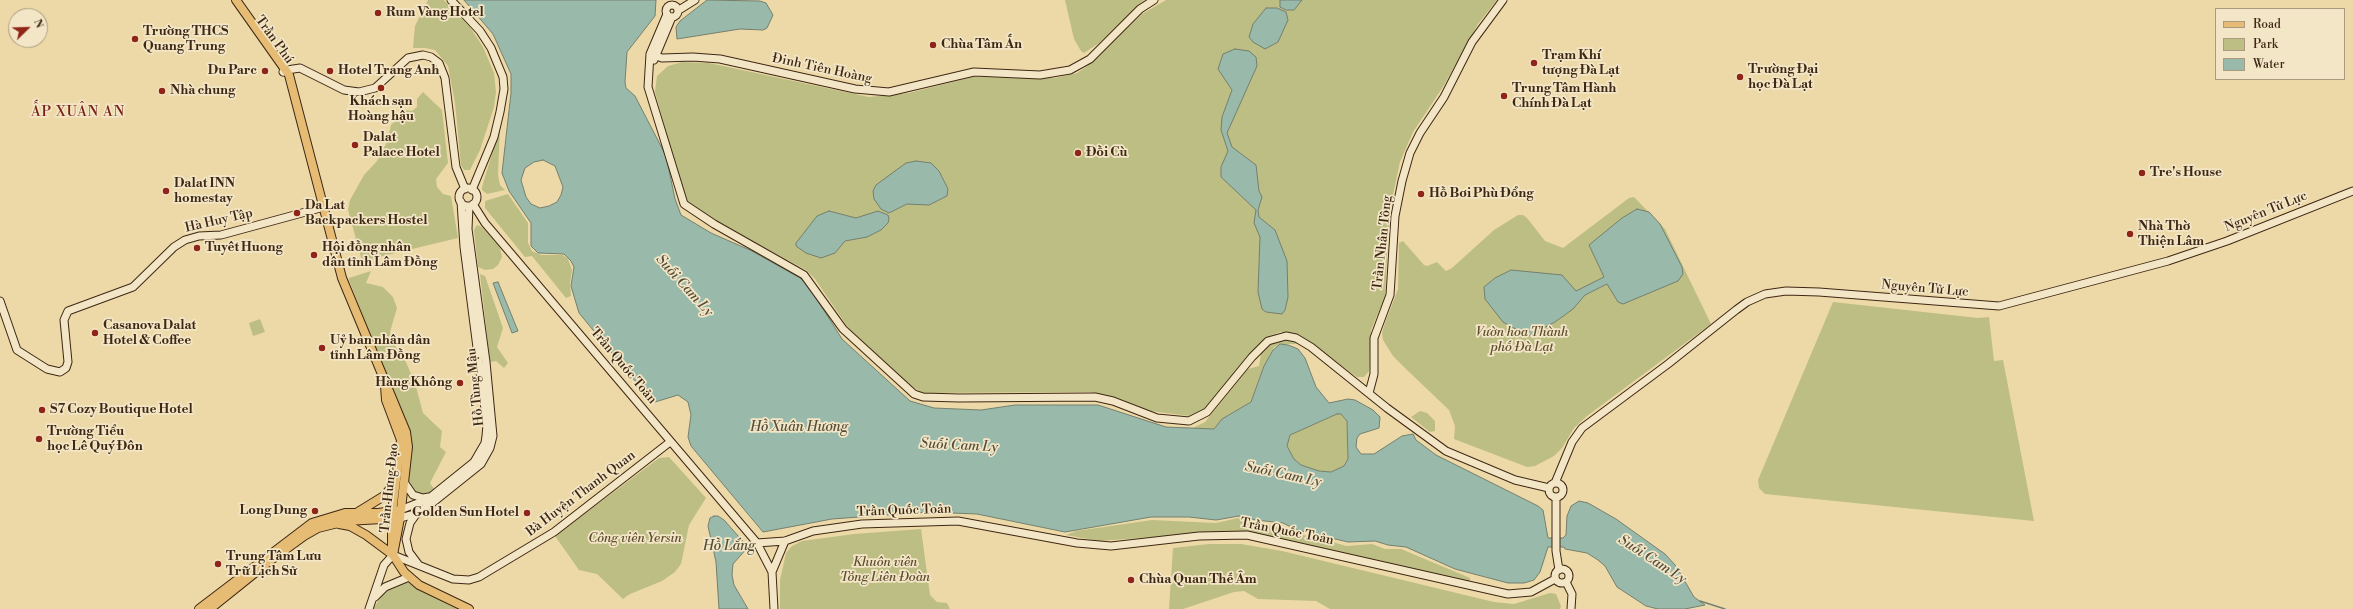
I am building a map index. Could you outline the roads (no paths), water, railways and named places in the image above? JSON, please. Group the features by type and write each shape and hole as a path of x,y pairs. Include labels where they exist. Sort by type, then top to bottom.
{"main road":[{"name":"Trần Phú","path":"230,0 237,3 285,71 298,104 300,120 324,207"},
{"path":"451,0 480,31 491,48 503,78 504,89 497,125 469,189 460,195 461,202 471,205"},
{"path":"669,15 676,16 679,10 695,0"},
{"name":"Đinh Tiên Hoàng","path":"652,55 720,59 874,92 889,92 974,72 1054,74 1070,70 1090,59 1140,9 1154,0"},
{"name":"Trần Nhân Tông","path":"1370,393 1374,374 1374,338 1390,295 1395,216 1402,181 1410,154 1420,133 1444,97 1472,42 1503,0"},
{"path":"669,15 666,10 668,2 676,5 679,10"},
{"path":"669,15 652,55 648,75 650,97 667,144 684,204 714,224 804,274 843,329 914,394 923,397 959,398 1095,398 1112,401 1157,418 1190,421 1203,416 1210,409 1252,357 1268,341 1286,336 1304,342 1387,408 1446,451 1515,480 1549,488"},
{"path":"285,71 300,68 344,90 359,92 375,88 408,58 423,55 439,63 445,78 456,167 469,189"},
{"name":"Hồ Tùng Mậu","path":"396,515 433,496 474,462 485,443 488,425 483,362 468,229 471,205 477,197 469,189"},
{"name":"Nguyên Tử Lực","path":"1555,483 1566,453 1582,428 1668,364 1736,310 1747,302 1765,294 1786,292 1819,292 1998,306 2168,261 2227,241 2353,191"},
{"name":"Hồ Tùng Mậu","path":"396,515 420,511 480,464 490,448 494,424 464,247 461,202"},
{"name":"Trần Quốc Toản","path":"471,205 757,543 785,541 828,528 939,520 964,522 1077,543 1111,546 1199,536 1236,534 1314,549 1508,594 1531,592 1555,578"},
{"name":"Hà Huy Tập","path":"0,300 17,350 47,369 60,372 66,368 68,362 64,320 68,311 133,287 174,247 185,240 199,236 221,235 324,207"},
{"name":"Trần Hưng Đạo","path":"324,207 342,278 406,432 408,447 400,482 393,554"},
{"name":"Bà Huyện Thanh Quan","path":"393,554 453,579 469,580 479,577 554,532 670,442"},
{"path":"199,609 217,599 300,530 357,513 384,496 400,482 416,497 423,498 433,496"},
{"path":"1549,488 1555,483 1561,486 1562,491 1560,496 1556,497"},
{"path":"1549,488 1550,494 1556,497"},
{"path":"1556,497 1556,551 1559,570 1556,572 1555,578 1560,583 1566,582"},
{"path":"419,566 409,552 406,539 410,523 420,511"},
{"path":"357,513 396,515"},
{"path":"332,520 396,515"},
{"path":"332,520 357,530 393,554 409,577 419,585 469,609"},
{"path":"772,572 785,541"},
{"path":"757,543 772,572 774,609"},
{"path":"370,609 384,565 393,554"},
{"path":"1559,570 1564,570 1568,574 1566,582 1572,594 1571,609"},
{"path":"375,597 385,587 409,577"},
{"path":"210,609 217,599"}],"water":[{"name":"Hồ Xuân Hương","path":"464,0 656,0 655,16 627,52 625,82 626,88 635,96 666,156 675,199 681,215 711,233 752,251 800,278 808,285 842,339 910,401 934,408 981,410 1015,405 1098,405 1166,427 1214,429 1222,419 1251,402 1264,366 1273,350 1280,344 1288,345 1298,349 1305,358 1316,387 1329,403 1348,399 1355,400 1373,410 1380,417 1379,428 1360,434 1357,438 1356,447 1361,454 1374,454 1402,436 1413,434 1416,440 1436,455 1538,506 1543,510 1548,538 1563,538 1566,535 1567,516 1571,506 1579,501 1588,503 1616,519 1665,554 1676,566 1694,597 1705,605 1685,609 1658,609 1646,606 1617,587 1605,566 1598,560 1587,553 1565,549 1564,547 1548,547 1540,572 1534,580 1524,583 1508,583 1455,569 1406,547 1388,545 1375,541 1348,542 1297,530 1283,523 1256,520 1239,516 1216,520 1189,517 1151,517 1065,532 977,514 927,512 832,519 763,532 691,446 688,437 691,415 688,402 678,395 655,402 650,399 579,313 571,286 574,267 571,261 564,254 538,253 531,246 531,223 509,191 502,173 511,93 511,74 493,34","holes":["543,160 555,166 563,187 557,202 540,208 531,204 526,197 521,180 525,168 534,162","1337,414 1341,414 1347,421 1348,459 1344,466 1331,472 1319,471 1301,465 1294,459 1287,446 1290,435"]},
{"path":"707,0 760,1 766,3 773,15 767,28 763,30 740,29 677,39 676,27 680,21"},
{"path":"1280,0 1302,0 1294,10 1286,10 1280,7"},
{"path":"1266,8 1277,8 1286,12 1288,20 1278,42 1265,49 1253,42 1249,37 1253,24"},
{"path":"1235,49 1249,51 1256,57 1257,66 1227,133 1232,147 1256,165 1259,191 1262,197 1258,210 1259,217 1275,230 1287,261 1288,297 1285,310 1282,314 1266,312 1262,309 1258,292 1260,237 1254,223 1256,210 1221,177 1221,167 1228,151 1221,130 1222,117 1232,90 1218,69 1223,54"},
{"path":"916,161 931,163 939,171 948,189 947,196 929,205 907,204 889,213 881,209 874,199 873,191 876,185 906,163"},
{"path":"1637,209 1649,212 1660,224 1682,267 1683,274 1678,281 1623,304 1618,302 1607,284 1585,295 1573,309 1555,322 1528,336 1503,322 1485,299 1484,287 1495,278 1511,270 1562,275 1576,291 1604,277 1589,245 1622,218"},
{"path":"829,211 856,218 878,211 888,215 889,219 888,223 881,230 867,237 845,241 835,253 821,258 806,253 796,246 796,243 817,216"},
{"path":"498,282 518,331 512,333 493,283"},
{"name":"Hồ Lắng","path":"718,516 724,520 748,547 733,564 732,575 734,585 748,609 719,609 716,562 708,526 710,518"}],"waterway":[{"name":"Suối Cam Ly","path":"1700,601 1725,609"}],"place":[{"name":"Rum Vàng Hotel","path":"378,13"},
{"name":"Trường THCS Quang Trung","path":"135,39"},
{"name":"Chùa Tâm Ấn","path":"933,45"},
{"name":"Trạm Khí tượng Đà Lạt","path":"1534,63"},
{"name":"Du Parc","path":"265,71"},
{"name":"Hotel Trang Anh","path":"330,71"},
{"name":"Trường Đại học Đà Lạt","path":"1740,77"},
{"name":"Khách sạn Hoàng hậu","path":"381,88"},
{"name":"Nhà chung","path":"162,91"},
{"name":"Trung Tâm Hành Chính Đà Lạt","path":"1504,96"},
{"name":"Dalat Palace Hotel","path":"355,145"},
{"name":"Đồi Cù","path":"1078,153"},
{"name":"Tre's House","path":"2142,173"},
{"name":"Dalat INN homestay","path":"166,191"},
{"name":"Hồ Bơi Phù Đổng","path":"1421,194"},
{"name":"Da Lat Backpackers Hostel","path":"297,213"},
{"name":"Nhà Thờ Thiện Lâm","path":"2130,234"},
{"name":"Tuyêt Huong","path":"197,248"},
{"name":"Hội đồng nhân dân tỉnh Lâm Đồng","path":"314,255"},
{"name":"Casanova Dalat Hotel & Coffee","path":"95,333"},
{"name":"Uỷ ban nhân dân tỉnh Lâm Đồng","path":"322,348"},
{"name":"Hàng Không","path":"460,383"},
{"name":"S7 Cozy Boutique Hotel","path":"42,410"},
{"name":"Trường Tiểu học Lê Quý Đôn","path":"39,439"},
{"name":"Long Dung","path":"315,511"},
{"name":"Golden Sun Hotel","path":"527,513"},
{"name":"Trung Tâm Lưu Trữ Lịch Sử","path":"218,564"},
{"name":"Chùa Quan Thế Âm","path":"1131,580"}],"district":[{"name":"ẤP XUÂN AN","path":"78,113"}],"park label":[{"name":"Vườn hoa Thành phố Đà Lạt","path":"1522,340"},
{"name":"Công viên Yersin","path":"635,539"},
{"name":"Khuôn viên Tổng Liên Đoàn","path":"885,570"}]}
